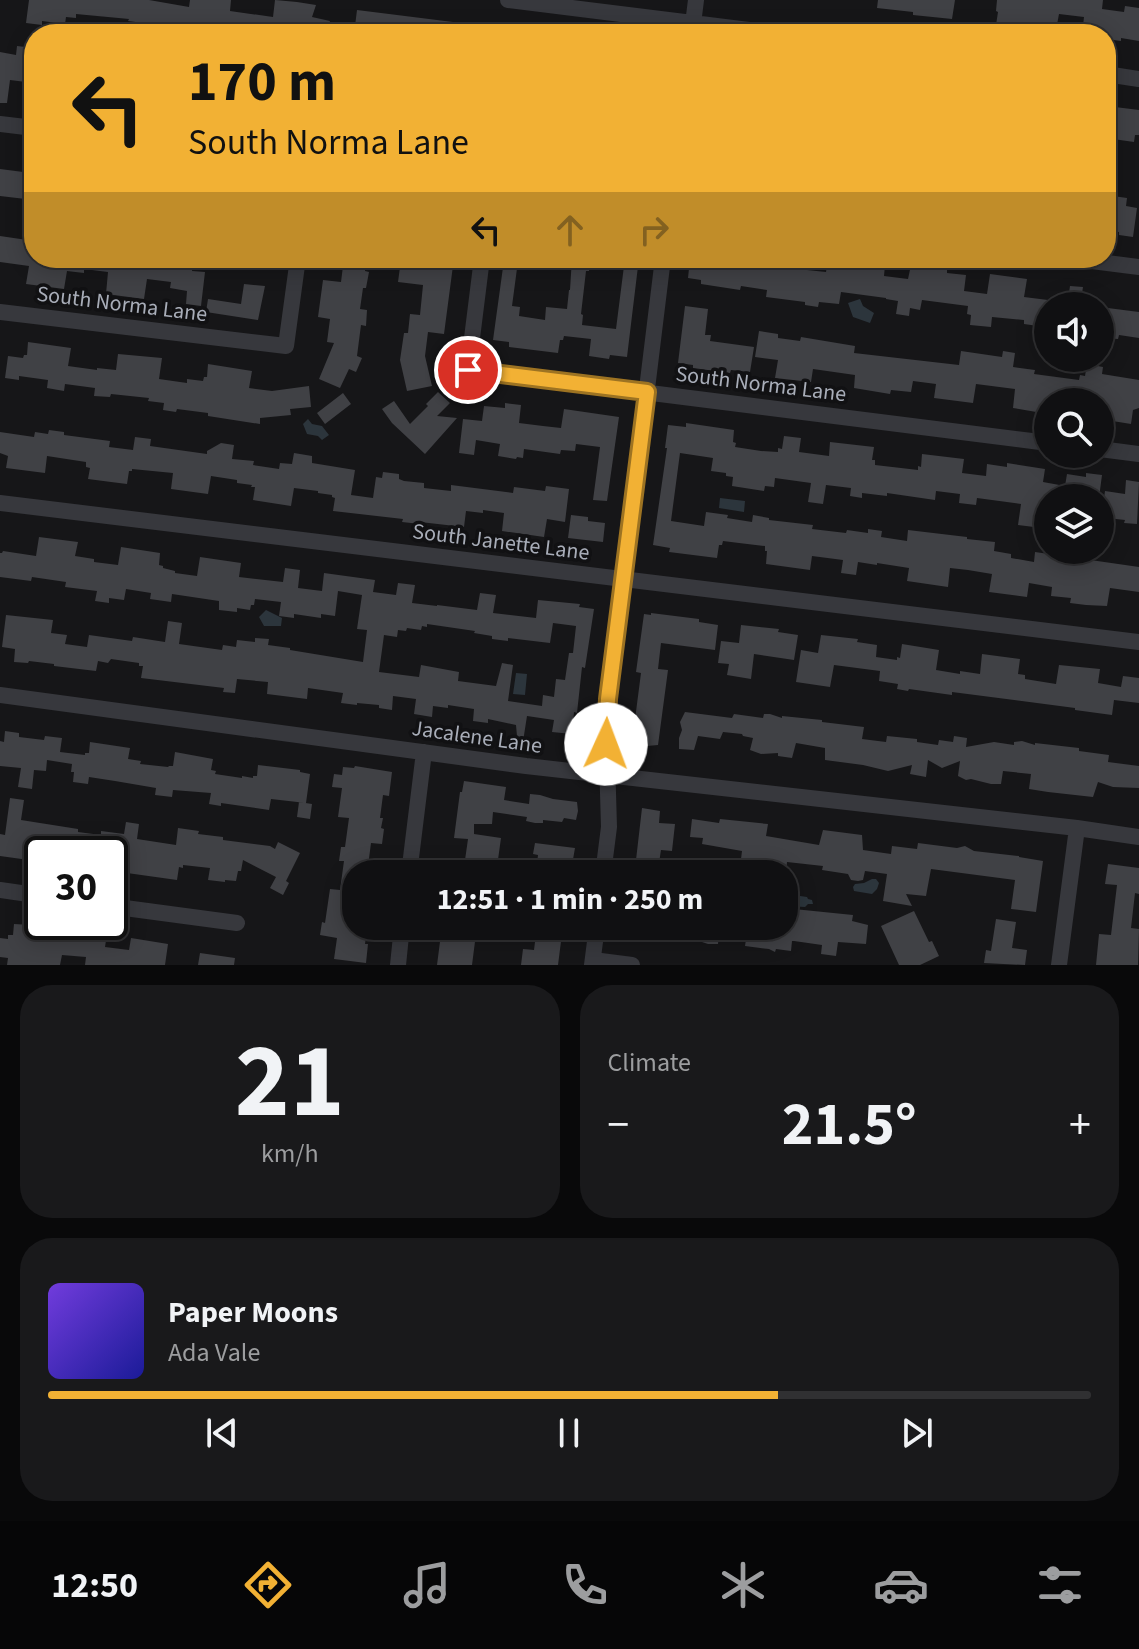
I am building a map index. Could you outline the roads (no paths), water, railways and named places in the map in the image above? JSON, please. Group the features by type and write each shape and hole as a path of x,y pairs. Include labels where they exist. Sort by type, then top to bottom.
{"street":[{"path":"508,0 666,24"},
{"path":"693,24 696,0"},
{"path":"1116,76 1139,79"},
{"path":"0,124 24,127"},
{"path":"1116,264 1139,267"},
{"name":"South Norma Lane","path":"0,312 286,346 297,268"},
{"name":"South Norma Lane","path":"481,268 468,370 1034,441"},
{"path":"605,860 609,827 606,724 662,268"},
{"path":"1114,451 1139,454"},
{"name":"South Janette Lane","path":"0,503 1139,642"},
{"name":"Jacalene Lane","path":"0,695 526,766 1139,837"},
{"path":"411,860 424,752"},
{"path":"1059,965 1077,828"},
{"path":"0,890 24,893"},
{"path":"128,908 237,923"},
{"path":"398,965 401,940"},
{"path":"595,940 592,962 632,965"}]}
